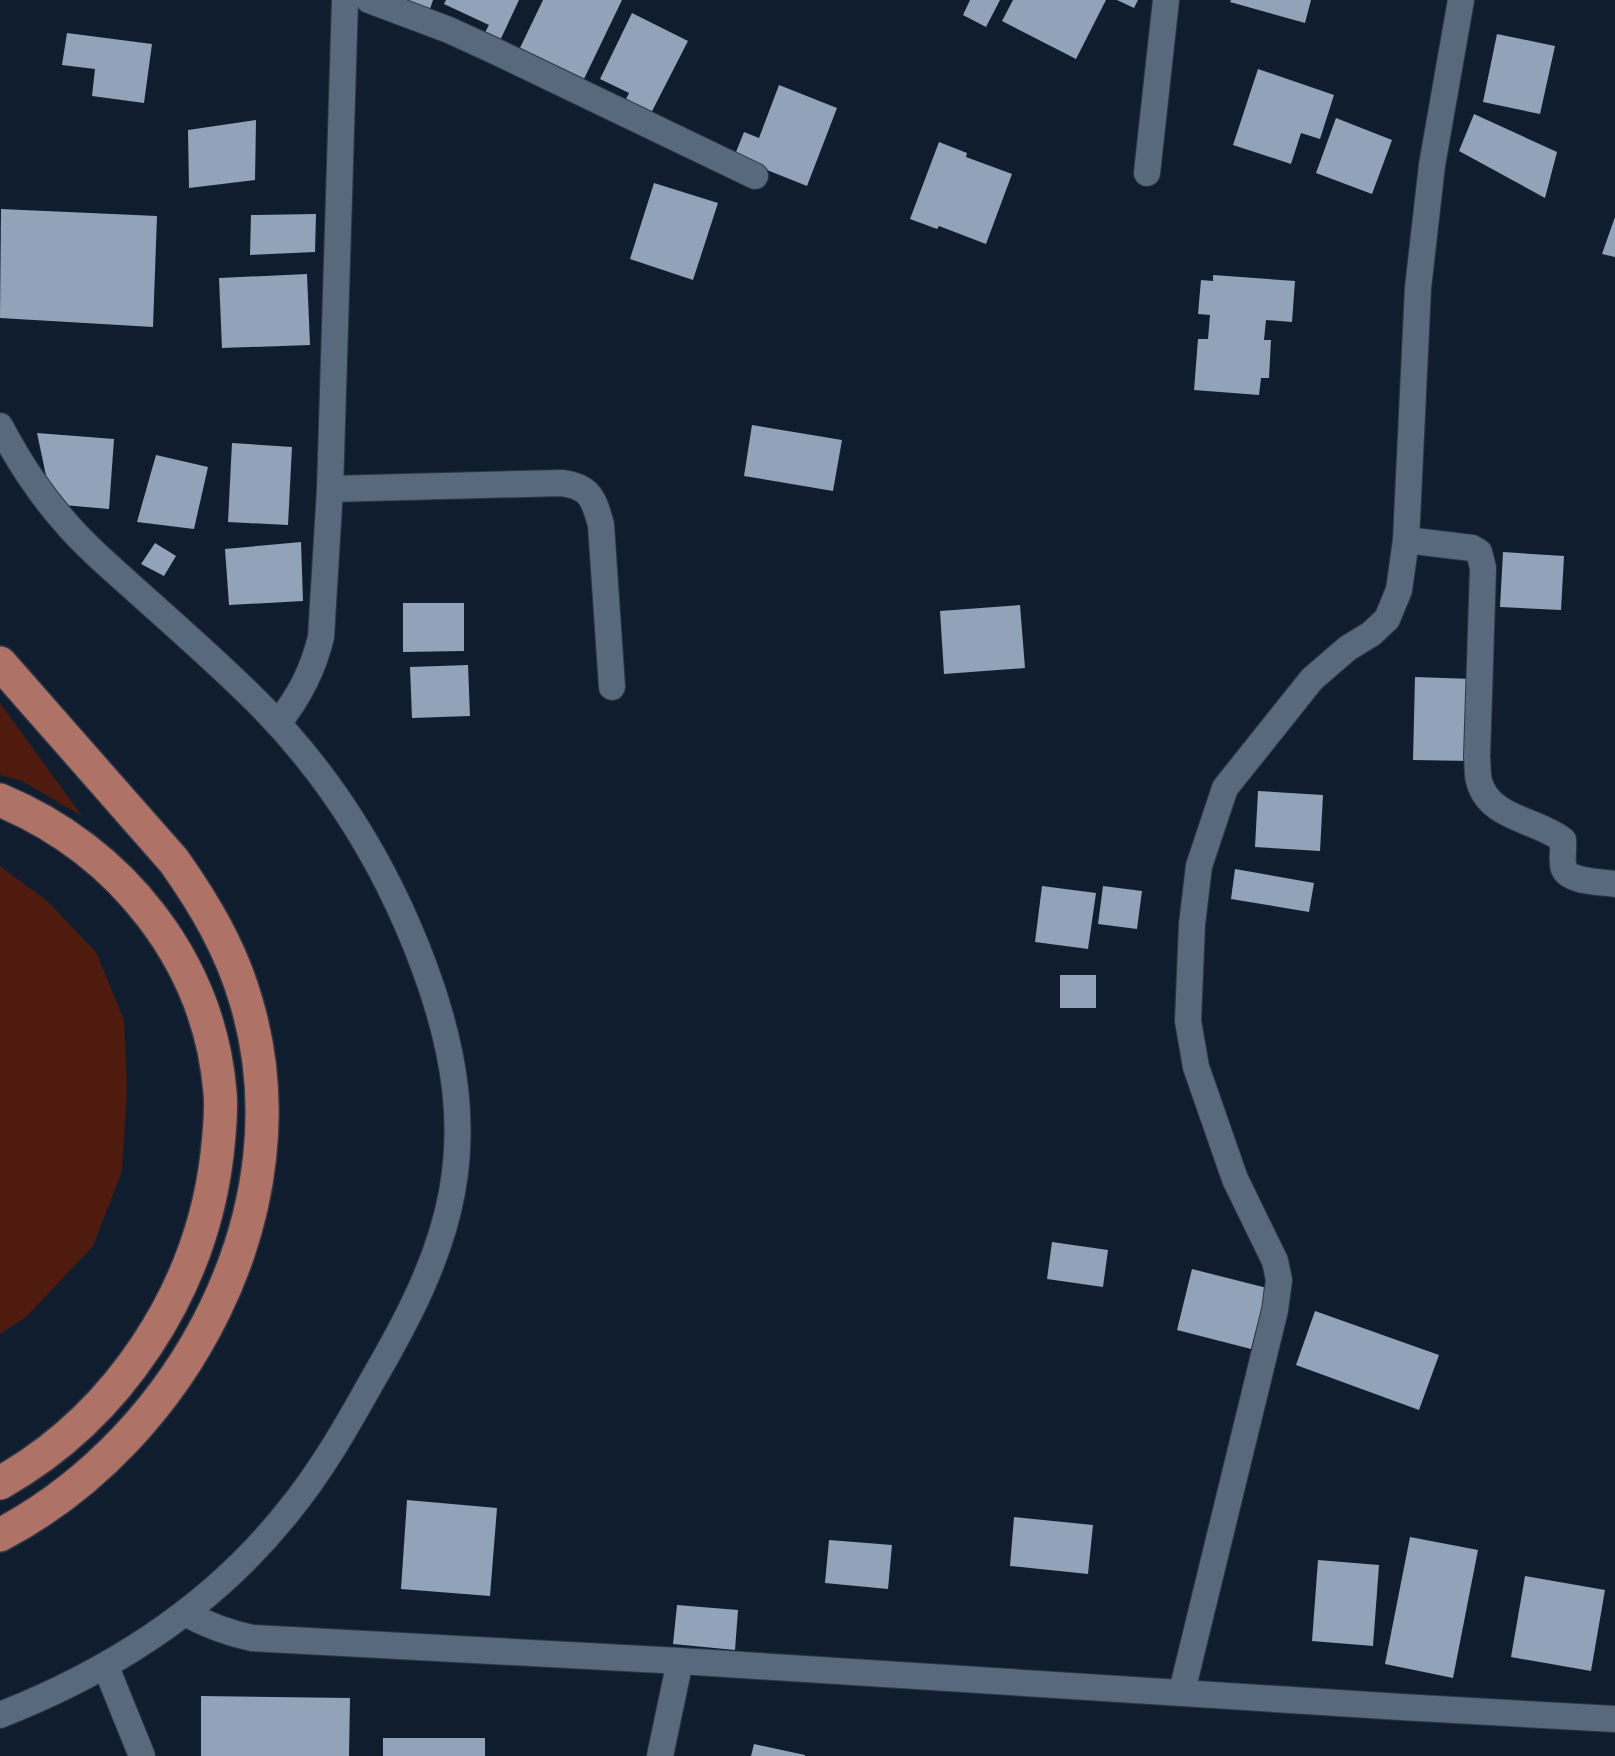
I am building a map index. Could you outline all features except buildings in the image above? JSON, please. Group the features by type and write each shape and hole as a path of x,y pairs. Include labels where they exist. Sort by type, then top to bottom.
{"highway":[{"path":"0,663 174,861 218,929 234,965 249,1013 261,1082 262,1123 260,1163 243,1241 214,1311 185,1363 127,1438 93,1471 56,1501 0,1535"},
{"path":"0,800 26,810 93,853 122,880 148,910 171,943 204,1015 214,1053 220,1093 219,1135 214,1177 205,1218 192,1258 155,1333 131,1368 74,1430 42,1456 0,1483"}],"street":[{"path":"278,723 293,705 306,683 321,637 330,489 345,0"},
{"path":"369,0 449,30 755,176"},
{"path":"1147,173 1166,0"},
{"path":"1182,1691 1272,1322 1279,1280 1275,1261 1235,1179 1196,1067 1188,1021 1192,924 1199,867 1225,788 1312,679 1387,619 1399,590 1406,540 1418,288 1432,165 1461,0"},
{"path":"0,426 39,490 66,524 96,555 246,691 278,723 308,758 361,834 384,873 421,958 447,1038 458,1113 453,1189 432,1263 380,1369 352,1418 288,1512 236,1568 185,1613 146,1641 106,1666 0,1715"},
{"path":"330,489 561,483 576,485 589,494 596,507 601,525 612,687"},
{"path":"1406,540 1472,548 1479,552 1483,568 1477,757 1479,781 1486,796 1498,809 1542,827 1563,840 1564,871 1572,877 1615,884"},
{"path":"185,1613 221,1630 252,1638 680,1661 1615,1719"},
{"path":"660,1756 680,1661"},
{"path":"106,1666 142,1756"}],"shaded area":[{"path":"0,703 82,816 22,781 0,775"},
{"path":"0,866 47,901 96,952 124,1020 127,1088 122,1171 93,1246 26,1317 0,1334"}]}
